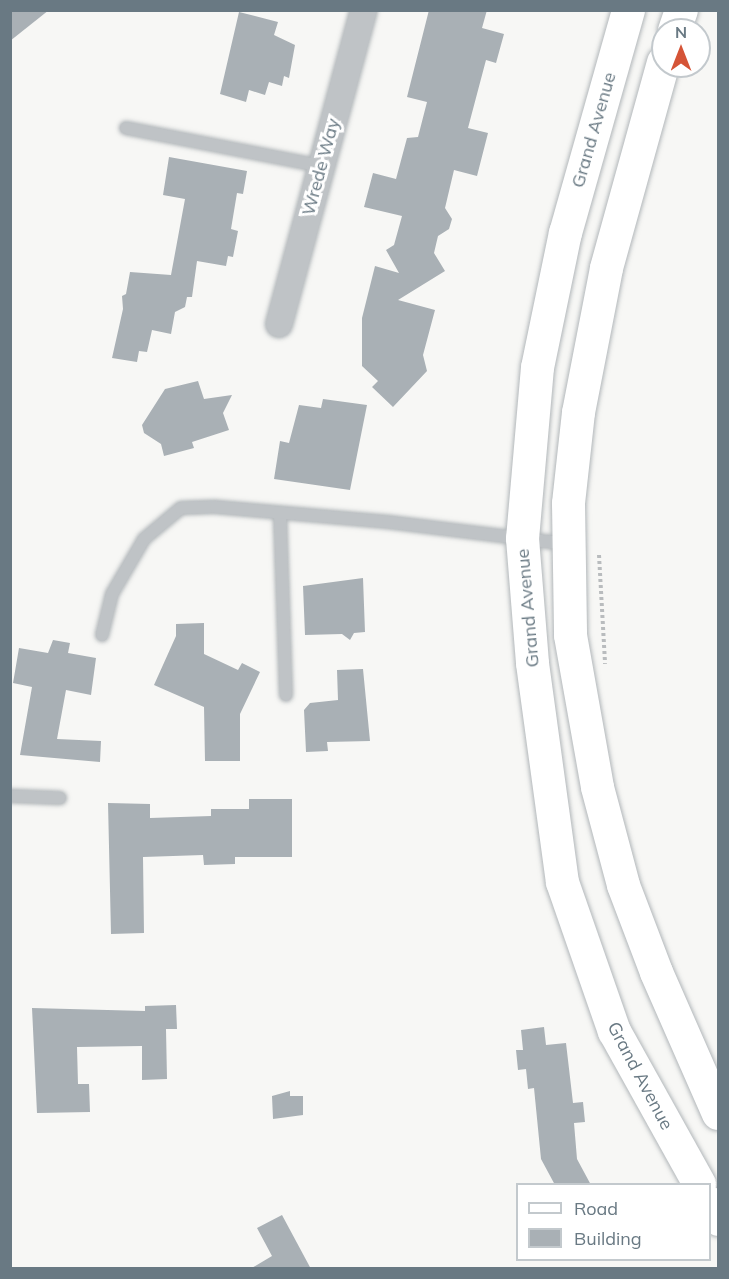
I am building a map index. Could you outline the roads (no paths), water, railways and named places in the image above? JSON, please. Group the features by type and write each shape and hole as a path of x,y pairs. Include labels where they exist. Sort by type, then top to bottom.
{"main road":[{"name":"Grand Avenue","path":"628,10 565,232 537,367 522,538 532,663 562,882 614,1030 698,1183"},
{"path":"659,78 606,268 578,412 568,503 585,547 570,635 597,787 627,896 656,972 718,1113"},
{"path":"711,1205 718,1219"}],"street":[{"name":"Wrede Way","path":"279,324 364,10"}],"lane":[{"path":"126,128 322,166"},
{"path":"102,635 112,594 144,539 181,508 216,507 388,522 585,547"},
{"path":"280,514 286,695"},
{"path":"10,796 60,798"}]}
